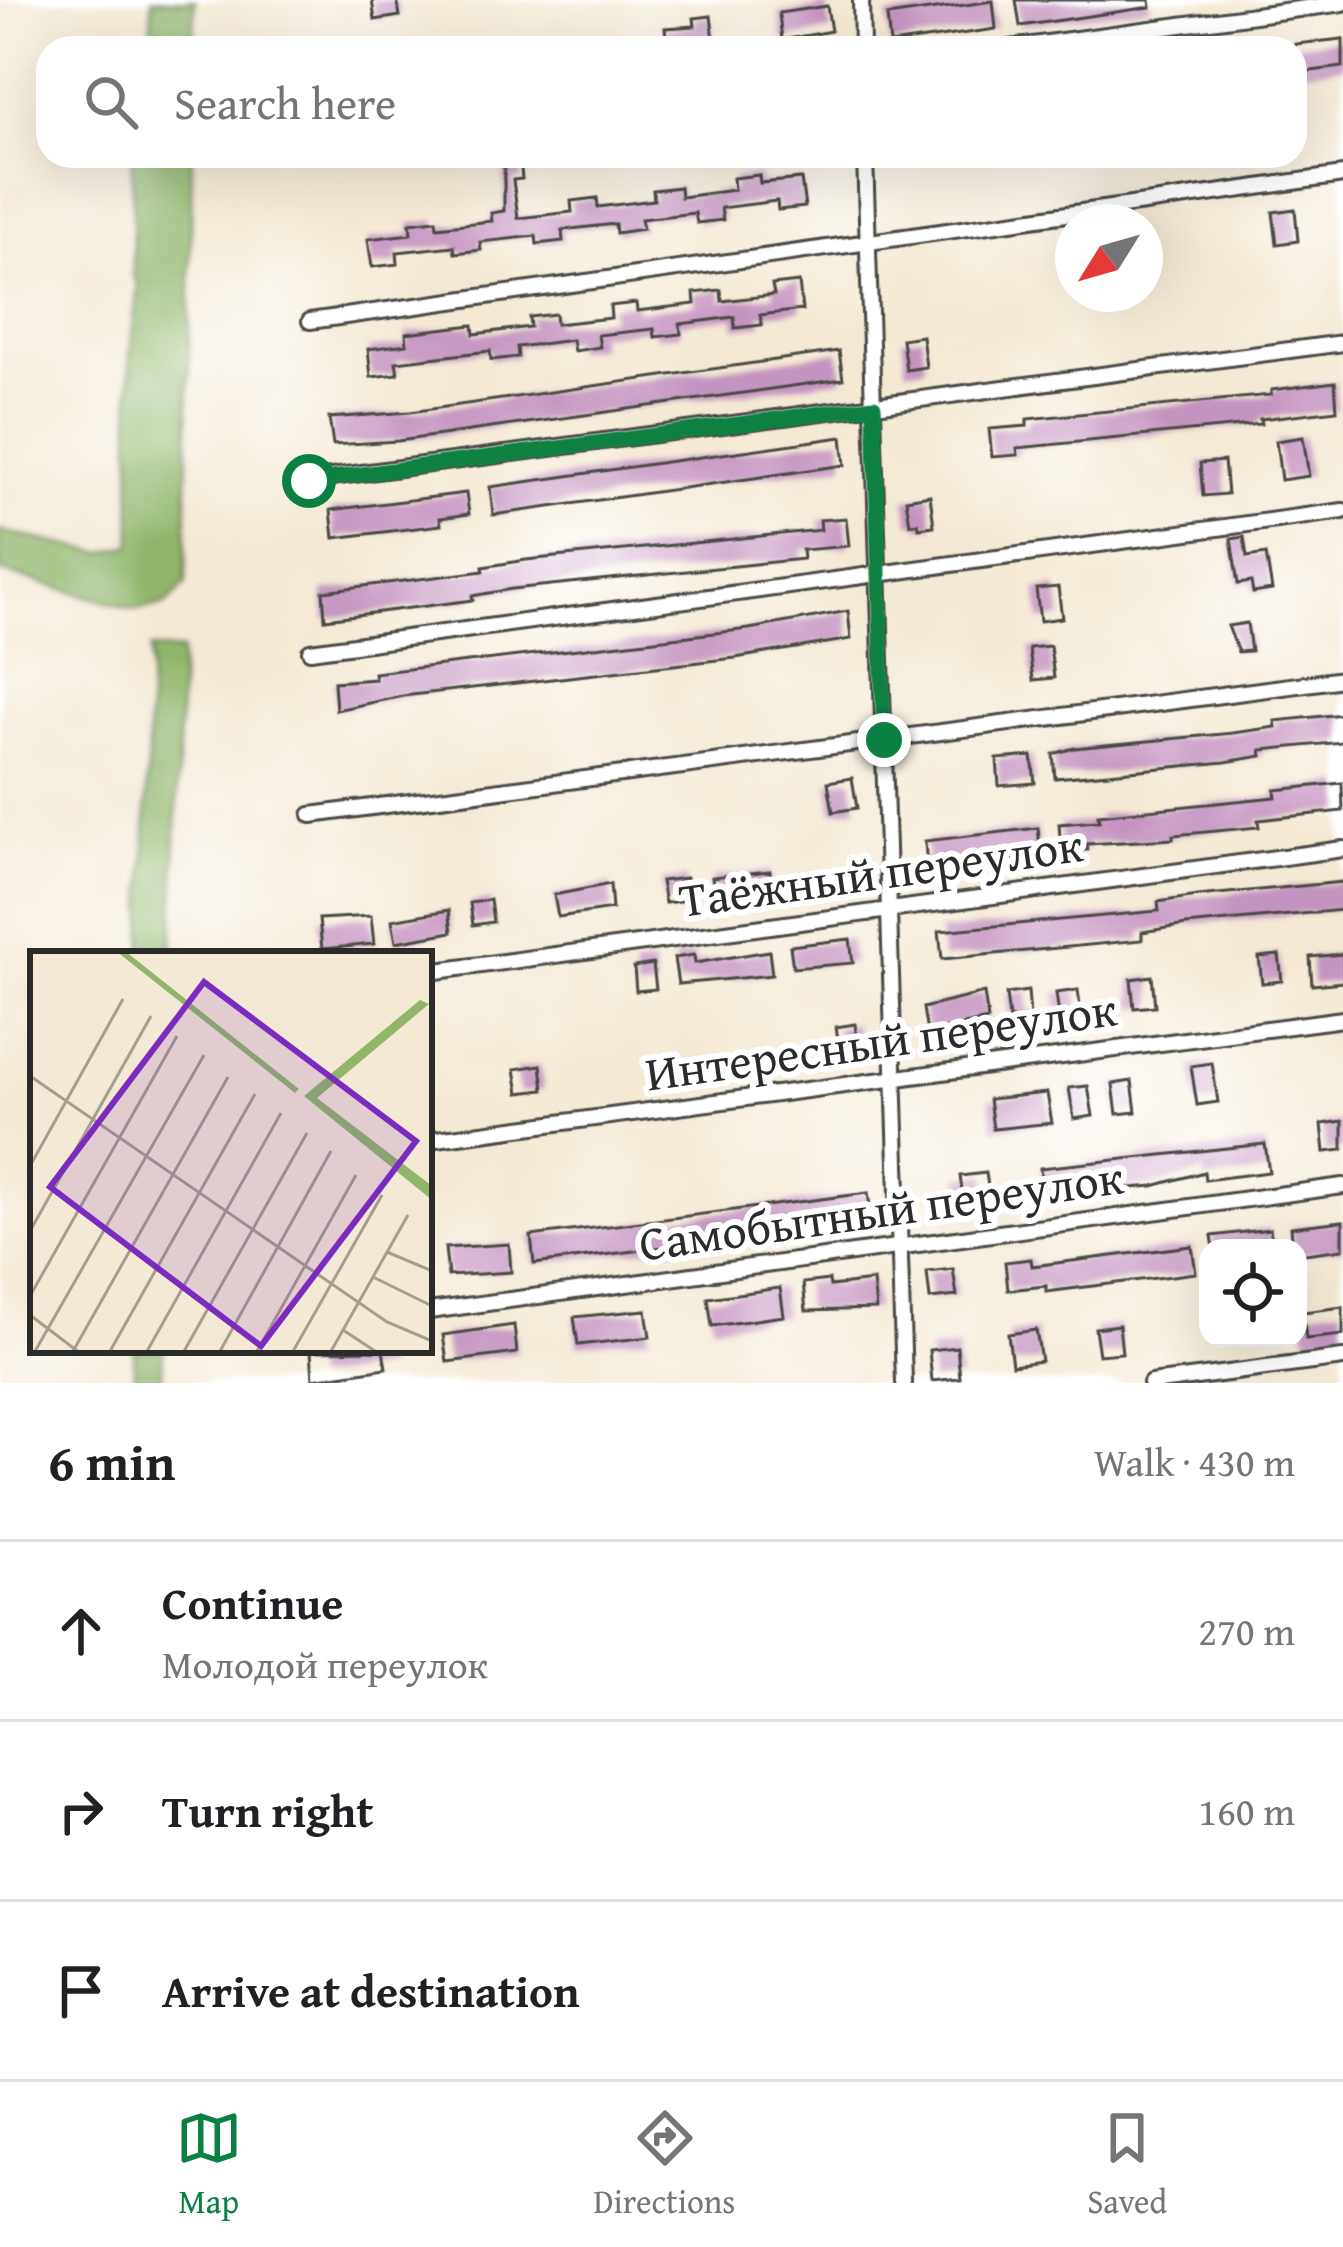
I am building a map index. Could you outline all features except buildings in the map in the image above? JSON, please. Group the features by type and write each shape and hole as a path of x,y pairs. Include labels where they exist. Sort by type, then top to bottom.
{"street":[{"path":"861,0 862,36"},
{"path":"1101,36 1343,4"},
{"path":"865,168 904,1383"},
{"path":"310,321 1343,175"},
{"path":"309,481 1343,343"},
{"path":"310,651 1343,512"},
{"path":"310,815 1343,679"},
{"name":"Таёжный переулок","path":"432,972 1343,849"},
{"name":"Интересный переулок","path":"432,1140 1343,1019"},
{"name":"Самобытный переулок","path":"432,1311 1343,1186"},
{"path":"1151,1383 1343,1358"}],"green space":[{"path":"152,0 195,0 194,36 150,36"},
{"path":"132,168 192,168 186,584 165,605 135,610 0,571 0,531 103,553 132,545 130,353 138,285 133,275"},
{"path":"150,649 181,651 173,951 143,951"},
{"path":"134,1353 163,1353 162,1383 134,1383"}],"route":[{"path":"309,481 874,406 884,740"}]}
